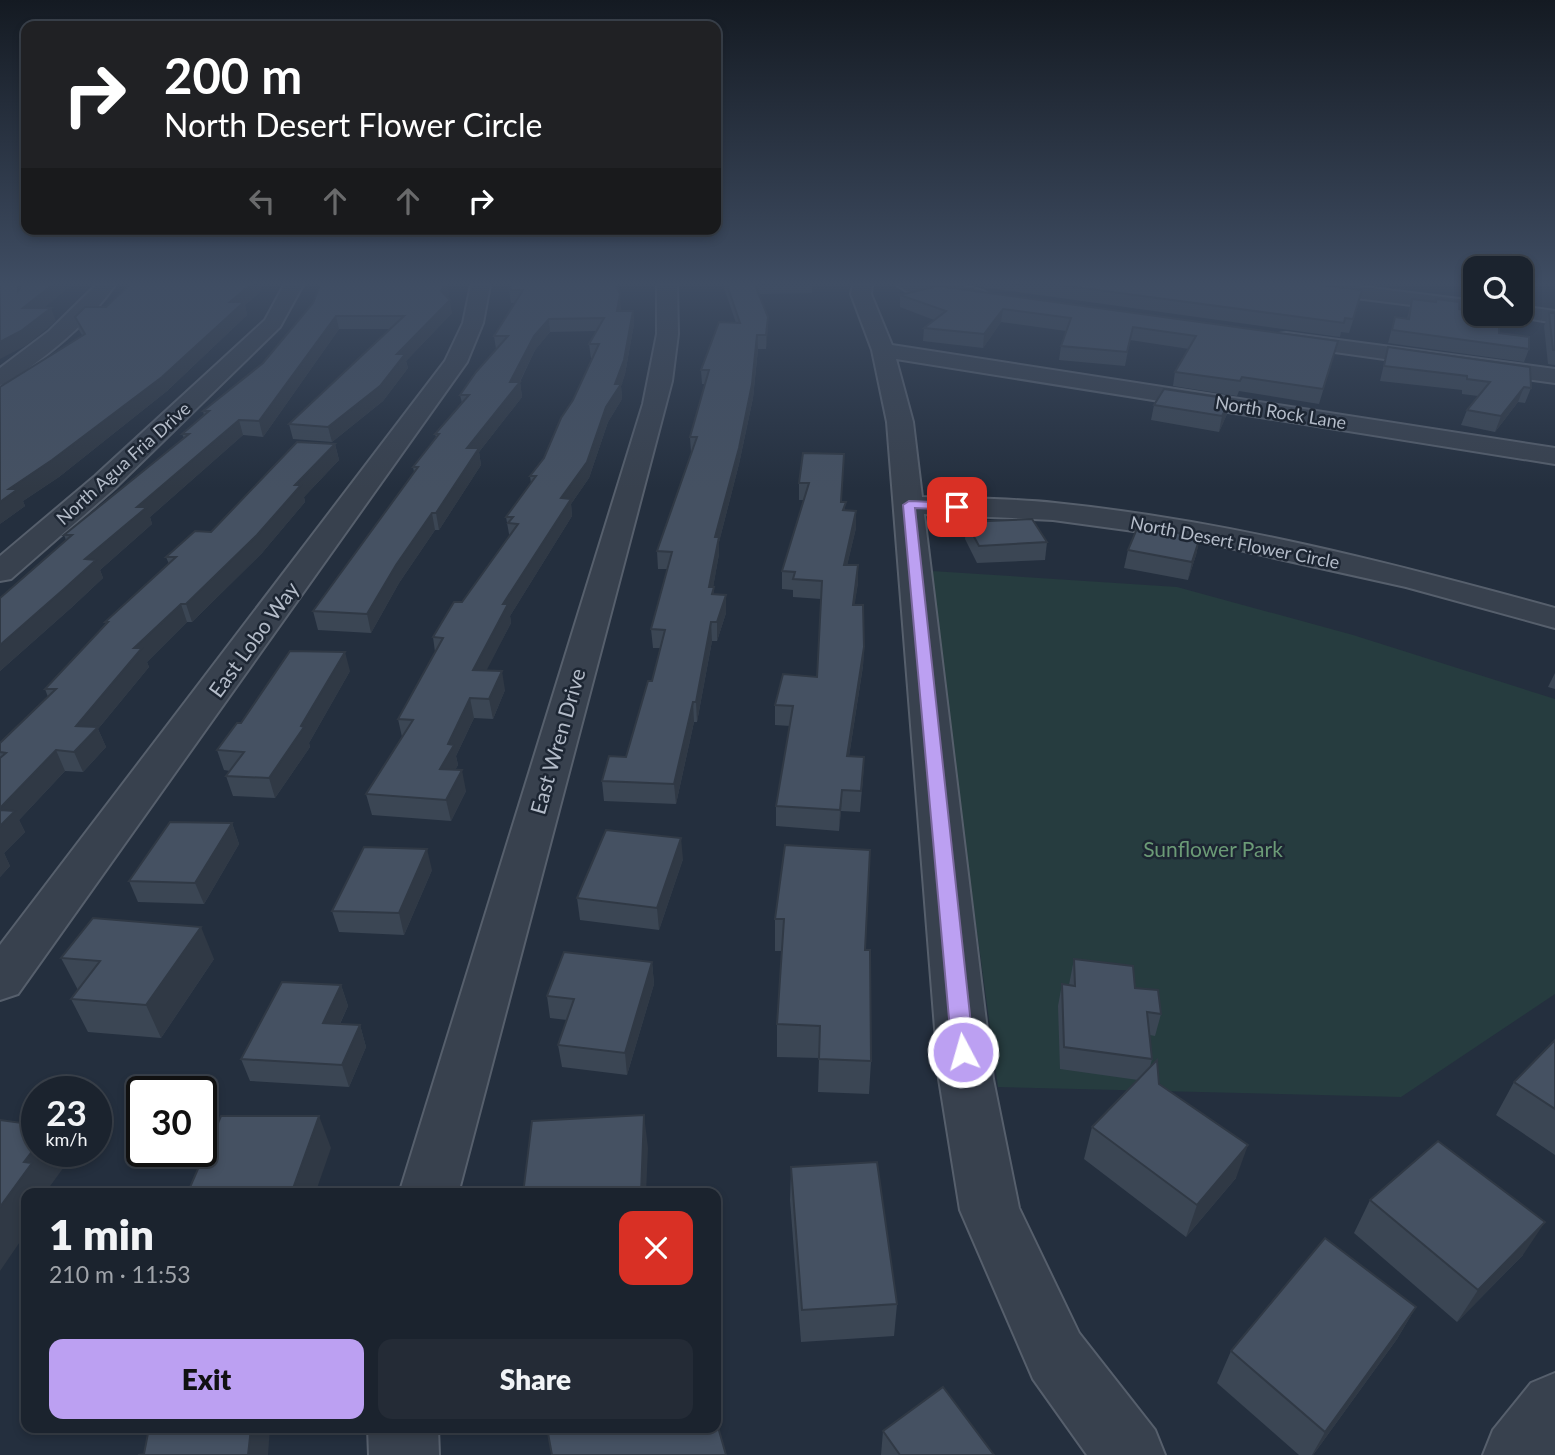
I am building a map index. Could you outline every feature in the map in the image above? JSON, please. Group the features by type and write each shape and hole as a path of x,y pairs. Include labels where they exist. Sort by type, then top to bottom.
{"street":[{"path":"0,378 36,353"},
{"name":"North Agua Fria Drive","path":"0,572 105,482 242,353"},
{"name":"East Lobo Way","path":"0,981 456,362 460,353"},
{"name":"East Wren Drive","path":"430,1188 625,500 658,395 666,353"},
{"path":"884,353 901,422 966,1079 990,1210 1056,1356 1130,1455"},
{"name":"North Rock Lane","path":"901,353 1555,456"},
{"path":"1388,353 1555,376"},
{"name":"North Desert Flower Circle","path":"909,505 1053,511 1185,529 1412,579 1555,618"},
{"path":"1518,1455 1555,1407"},
{"path":"403,1433 404,1455"}],"green space":[{"name":"Sunflower Park","path":"932,571 1177,587 1353,635 1555,699 1555,994 1401,1097 998,1087 954,765"}],"building":[{"path":"55,353 188,353 162,377 9,489 18,489 0,502 0,387"},
{"path":"271,353 309,353 259,421 239,420 137,507 147,507 85,559 96,560 0,645 0,598 72,535 64,535 189,434 182,434 209,411 203,411 263,363"},
{"path":"365,353 405,354 380,386 328,427 289,424"},
{"path":"493,353 525,353 510,382 520,382 467,448 479,448 436,513 432,513 396,565 367,614 313,611 418,467 413,467 439,434 435,434 469,395 460,395"},
{"path":"595,353 625,353 615,384 621,384 606,407 587,462 561,498 571,499 503,604 508,604 473,670 502,671 489,699 470,698 448,744 454,745 440,769 462,770 446,800 366,794 413,720 398,719 443,638 433,637 454,602 462,602 518,524 508,523 513,517 506,517 536,476 530,476 544,458 561,418 573,400"},
{"path":"707,353 755,353 739,448 715,537 719,537 709,587 714,587 712,594 726,595 717,622 711,622 696,702 693,702 674,784 602,781 609,756 626,757 648,681 652,681 665,630 651,629 672,552 657,551 697,437 690,437 709,370 701,370"},
{"path":"1186,353 1334,353 1323,389 1242,377 1240,381 1175,372"},
{"path":"1387,353 1430,353 1530,367 1531,388 1524,387 1501,416 1467,410 1490,382 1467,379 1467,376 1384,366"},
{"path":"1164,389 1231,399 1222,416 1154,405"},
{"path":"297,442 335,444 295,485 301,485 257,535 186,604 181,604 134,648 142,648 76,726 98,727 74,752 56,750 0,808 0,758 6,753 0,752 0,743 56,689 45,689 108,622 105,622 176,557 166,557 195,531 211,532"},
{"path":"803,453 844,454 841,502 846,502 843,510 856,511 844,565 858,565 853,605 863,605 864,647 847,756 864,757 861,791 842,790 840,810 776,806 793,706 775,705 783,674 817,677 822,581 793,579 795,572 782,571 809,483 799,483"},
{"path":"1032,519 1047,542 979,546 966,522"},
{"path":"1138,526 1200,537 1192,562 1128,550"},
{"path":"290,651 345,652 301,726 304,727 269,778 226,776 244,752 217,750 237,723 241,723"},
{"path":"0,810 15,811 0,826"},
{"path":"170,822 232,823 195,883 129,881"},
{"path":"606,830 681,838 657,908 577,898"},
{"path":"785,845 870,850 865,950 870,950 871,1061 819,1059 820,1026 777,1024 784,919 775,919"},
{"path":"364,847 427,849 399,913 332,911"},
{"path":"93,918 201,927 146,1005 71,999 100,961 61,958"},
{"path":"564,952 652,962 625,1053 558,1045 574,999 547,996"},
{"path":"1074,959 1133,966 1135,988 1158,990 1161,1014 1147,1012 1152,1059 1064,1047 1062,984 1075,986"},
{"path":"282,982 341,985 323,1023 360,1025 342,1065 241,1059"},
{"path":"1555,1040 1555,1109 1514,1082"},
{"path":"1157,1060 1159,1084 1248,1145 1197,1205 1092,1127"},
{"path":"644,1115 641,1188 524,1188 532,1121"},
{"path":"221,1116 319,1116 293,1188 190,1188 199,1167 217,1167 217,1125"},
{"path":"0,1120 21,1123 21,1167 29,1167 0,1207"},
{"path":"1438,1141 1545,1222 1478,1290 1370,1200"},
{"path":"877,1162 897,1304 802,1310 791,1167"},
{"path":"1325,1238 1416,1307 1325,1432 1231,1351"},
{"path":"943,1387 994,1455 900,1455 883,1431"},
{"path":"148,1433 250,1433 248,1455 138,1455 144,1454"},
{"path":"548,1433 720,1433 726,1455 552,1455"}],"route":[{"path":"957,507 909,505 963,1052"}]}
